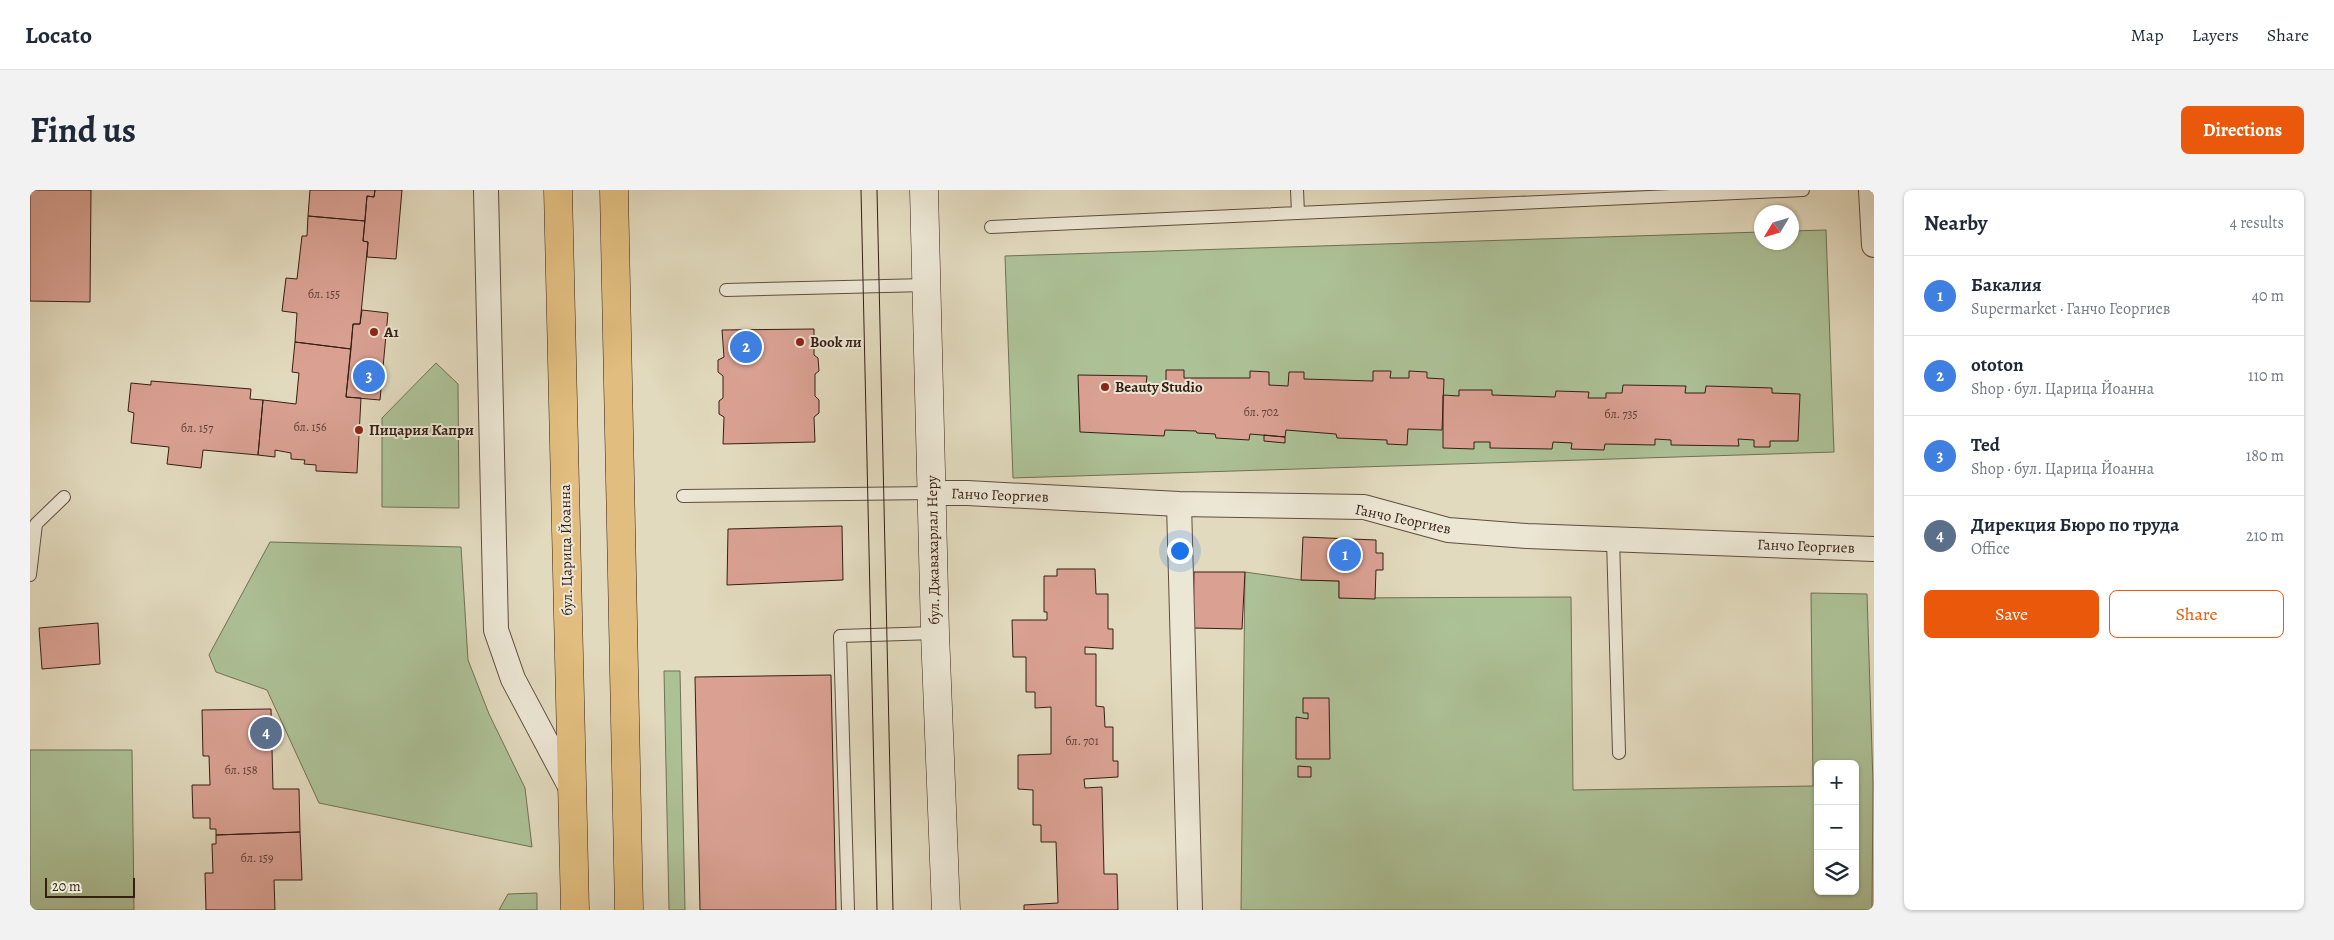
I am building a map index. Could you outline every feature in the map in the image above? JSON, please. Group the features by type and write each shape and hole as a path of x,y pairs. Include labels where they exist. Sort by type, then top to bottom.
{"main road":[{"name":"бул. Царица Йоанна","path":"558,190 575,910"},
{"path":"614,190 629,910"}],"street":[{"path":"486,190 496,630 513,679 572,790"},
{"name":"бул. Джавахарлал Неру","path":"924,190 935,633 946,910"},
{"path":"1871,190 1874,244"},
{"name":"Ганчо Георгиев","path":"932,493 1180,504 1364,507 1448,530 1527,536 1874,549"},
{"path":"1180,504 1190,910"}],"lane":[{"path":"1297,190 1298,213"},
{"path":"991,227 1804,190"},
{"path":"726,290 926,285"},
{"path":"683,496 932,493"},
{"path":"30,575 36,524 64,497"},
{"path":"1613,539 1619,753"},
{"path":"848,910 840,636 935,633"}],"green space":[{"path":"1826,230 1834,452 1013,478 1005,256 1754,232 1754,250 1799,250 1799,231"},
{"path":"436,363 458,384 459,508 382,507 382,418"},
{"path":"270,542 461,547 468,660 489,714 525,788 532,847 319,803 267,690 216,672 209,655"},
{"path":"1245,572 1301,580 1339,581 1339,598 1571,597 1573,790 1813,786 1811,593 1867,594 1873,783 1872,910 1241,910"},
{"path":"664,671 680,671 685,910 669,910"},
{"path":"30,750 132,750 134,910 30,910"},
{"path":"537,893 537,910 499,910 508,894"}],"building":[{"path":"30,190 91,190 90,302 30,301"},
{"path":"310,190 375,190 374,197 367,196 365,221 308,216"},
{"path":"375,190 402,190 396,259 367,257 368,242 363,241 367,196 374,197"},
{"path":"308,216 365,221 363,241 368,242 360,324 353,324 351,349 295,342 297,313 282,311 286,278 297,279 302,236 307,236"},
{"path":"362,310 388,313 380,400 346,397 353,324 360,324"},
{"path":"814,329 814,355 818,358 819,371 815,374 815,396 819,400 819,413 814,417 815,442 723,444 724,417 719,414 719,401 723,398 723,376 718,372 718,360 724,357 722,330"},
{"path":"295,342 351,349 346,397 361,398 357,473 316,471 316,465 304,464 305,460 291,459 291,453 275,450 275,457 258,455 263,400 296,404 299,373 292,372"},
{"path":"1166,370 1184,370 1184,378 1250,378 1250,371 1269,372 1269,385 1288,386 1289,372 1304,372 1304,379 1373,381 1373,371 1391,371 1390,378 1409,378 1409,371 1427,372 1427,378 1444,379 1442,430 1408,429 1407,445 1387,444 1387,440 1337,438 1336,434 1286,430 1285,437 1250,434 1249,440 1216,438 1215,434 1197,433 1196,431 1165,430 1164,436 1080,432 1078,375 1147,376 1146,384 1166,384"},
{"path":"151,381 251,389 250,399 263,400 258,455 203,450 201,468 167,464 169,447 131,443 134,413 128,411 131,383 151,385"},
{"path":"1623,385 1686,386 1685,393 1705,393 1706,386 1772,388 1772,393 1800,394 1798,441 1770,441 1770,447 1754,447 1754,440 1738,439 1739,446 1671,445 1671,440 1655,439 1655,445 1605,444 1604,450 1571,449 1572,443 1553,442 1552,449 1490,448 1490,442 1474,442 1474,449 1443,448 1443,395 1459,396 1459,390 1492,390 1492,395 1555,397 1556,391 1589,392 1588,398 1606,398 1606,393 1622,393"},
{"path":"1264,435 1285,437 1285,443 1264,441"},
{"path":"842,526 843,580 727,585 728,529"},
{"path":"1303,537 1376,540 1376,553 1383,553 1383,570 1376,570 1375,599 1339,598 1339,581 1301,580"},
{"path":"1057,569 1095,569 1096,594 1108,594 1108,629 1113,629 1113,649 1085,647 1085,654 1096,654 1096,706 1104,707 1105,727 1113,727 1113,761 1118,761 1118,777 1084,779 1085,788 1102,787 1104,874 1117,874 1118,910 1024,910 1024,905 1058,903 1056,842 1041,842 1041,825 1033,825 1033,790 1018,789 1018,755 1051,754 1051,707 1035,708 1035,692 1026,692 1026,657 1013,657 1012,620 1047,620 1047,612 1044,612 1044,576 1057,576"},
{"path":"1194,572 1245,572 1242,629 1193,628"},
{"path":"98,623 100,664 42,669 39,628"},
{"path":"831,675 836,910 700,910 695,677"},
{"path":"1303,698 1329,698 1330,759 1296,759 1296,717 1308,719 1308,713 1303,713"},
{"path":"271,709 273,789 299,789 300,832 216,835 216,829 210,829 210,818 193,818 192,785 210,785 209,756 203,756 202,710"},
{"path":"1298,766 1311,767 1311,777 1298,777"},
{"path":"300,832 302,880 274,880 275,910 206,910 205,873 213,873 212,844 216,844 216,835"}],"tram line":[{"path":"861,190 877,910"},
{"path":"877,190 893,910"}],"place":[{"name":"A1","path":"374,332"},
{"name":"Book ли","path":"800,342"},
{"name":"ototon","path":"746,347"},
{"name":"Ted","path":"369,376"},
{"name":"Beauty Studio","path":"1105,387"},
{"name":"Пицария Капри","path":"359,430"},
{"name":"Бакалия","path":"1345,555"},
{"name":"Дирекция Бюро по труда","path":"266,733"}]}
